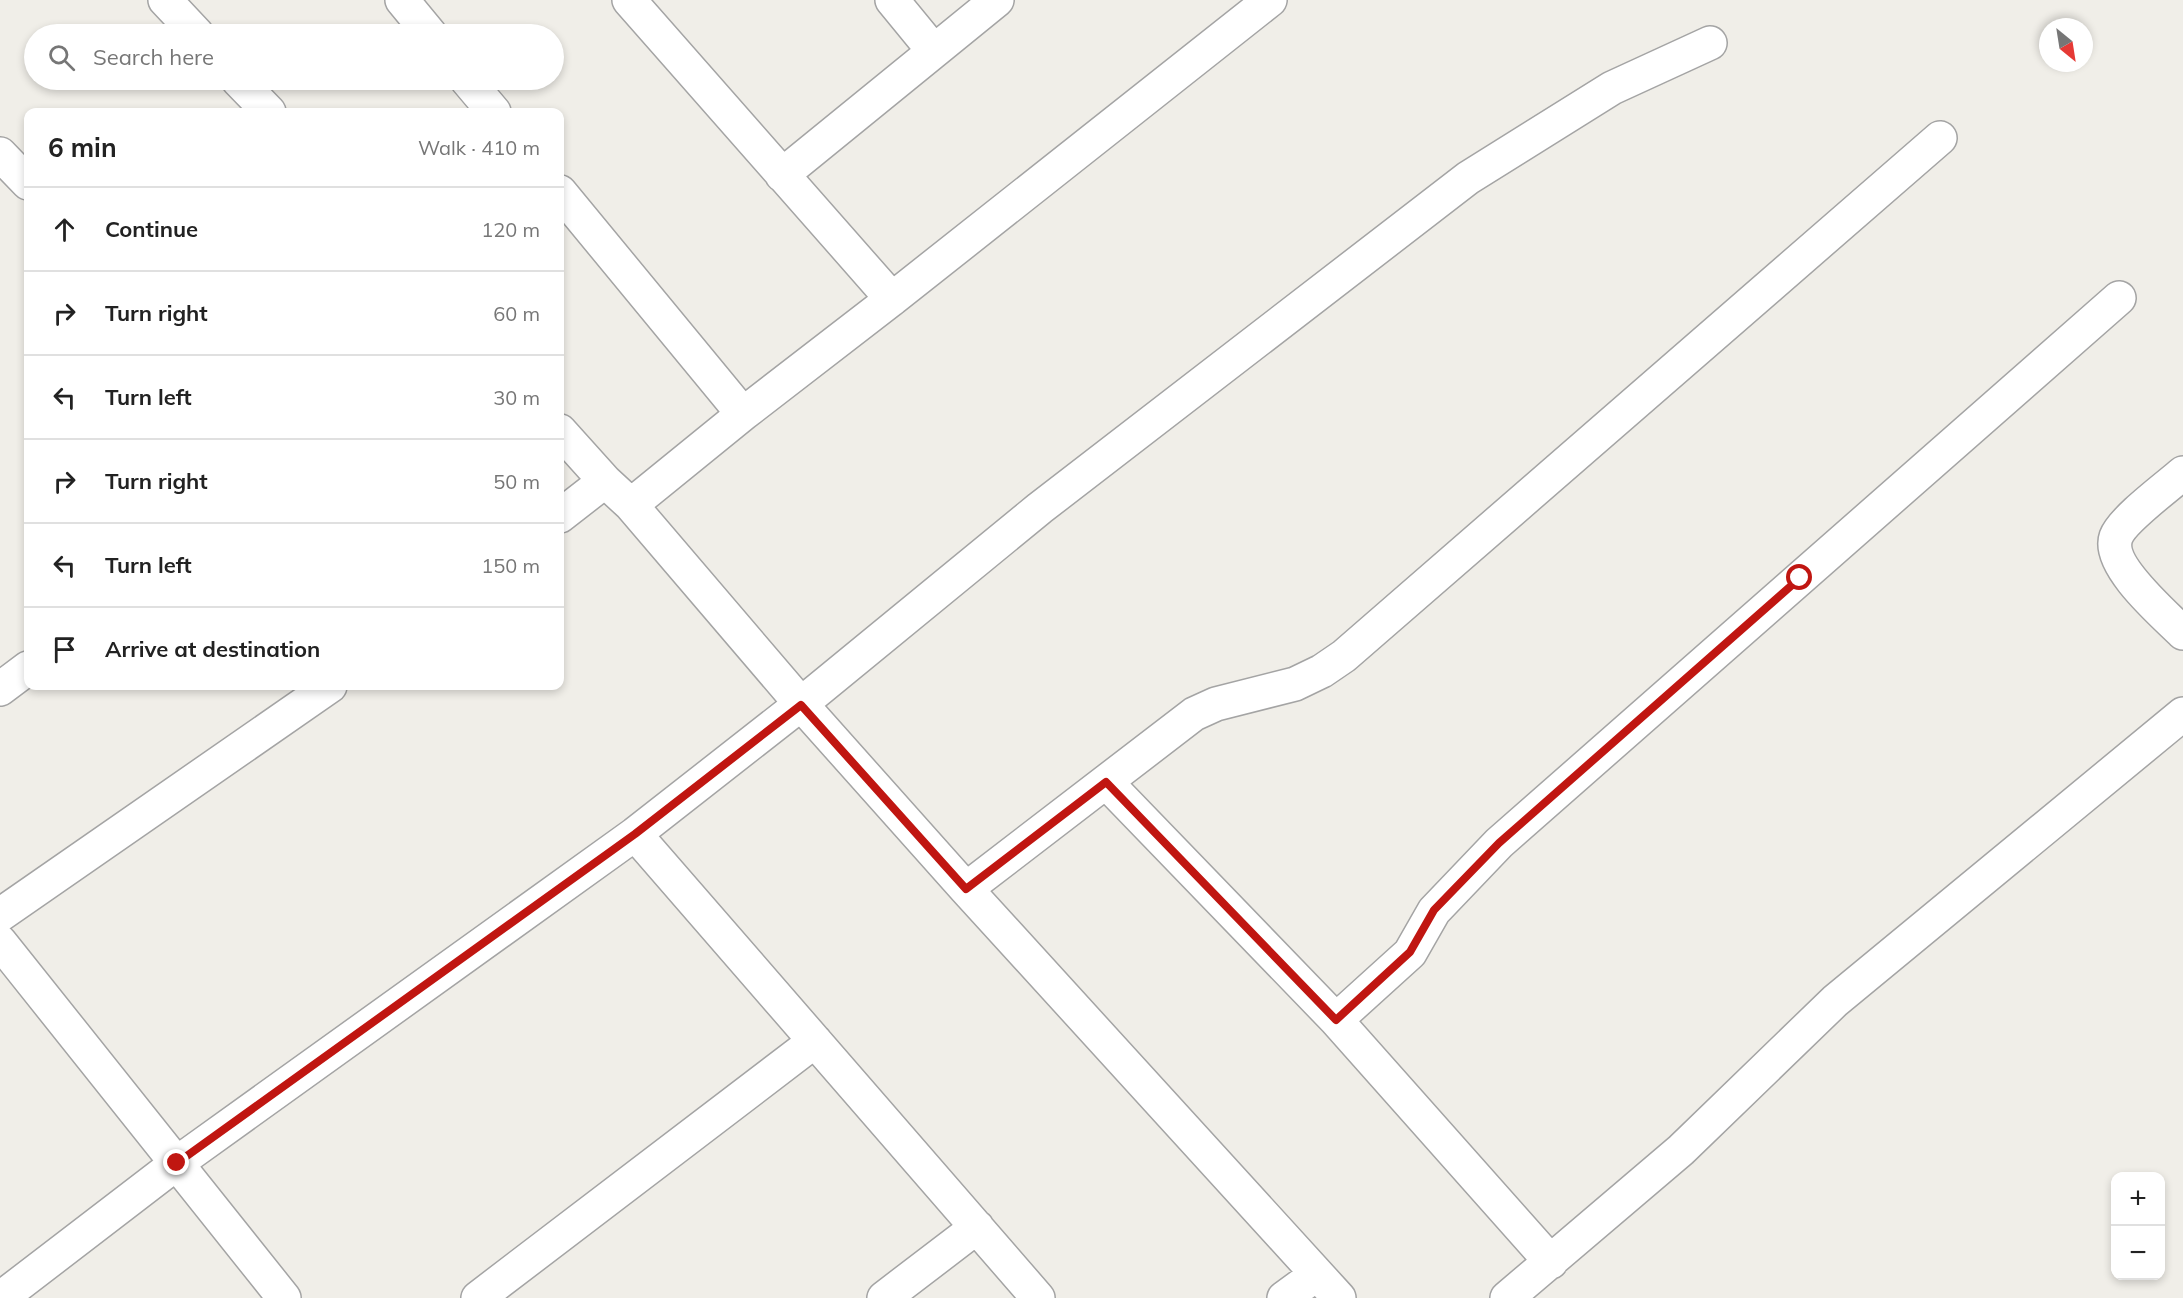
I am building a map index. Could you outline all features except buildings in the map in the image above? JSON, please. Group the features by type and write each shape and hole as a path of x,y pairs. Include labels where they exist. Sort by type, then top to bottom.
{"street":[{"path":"402,0 422,24"},
{"path":"629,0 892,299"},
{"path":"892,0 933,50"},
{"path":"782,175 997,0"},
{"path":"631,505 743,414 1269,0"},
{"path":"1,1298 177,1163 635,834 801,705 1040,508 1468,178 1612,88 1710,43"},
{"path":"247,90 264,108"},
{"path":"475,90 491,108"},
{"path":"966,889 1194,714 1216,704 1295,684 1322,671 1344,656 1940,138"},
{"path":"0,154 24,179"},
{"path":"564,197 743,414"},
{"path":"1336,1020 1410,952 1434,910 1499,843 2119,298"},
{"path":"564,435 605,481 631,505 801,705 966,889 1339,1298"},
{"path":"2183,473 2126,523 2116,537 2114,550 2142,592 2183,633"},
{"path":"564,513 605,481"},
{"path":"0,689 24,671"},
{"path":"0,915 324,690"},
{"path":"1507,1298 1682,1150 1835,1002 2183,714"},
{"path":"1106,782 1336,1020 1551,1262"},
{"path":"635,834 1038,1298"},
{"path":"0,942 284,1298"},
{"path":"478,1298 814,1041"},
{"path":"884,1298 977,1227"},
{"path":"1284,1298 1317,1274"}],"route":[{"path":"177,1163 635,834 801,705 966,889 1106,782 1336,1020 1410,952 1434,910 1499,843 1800,578"}]}
